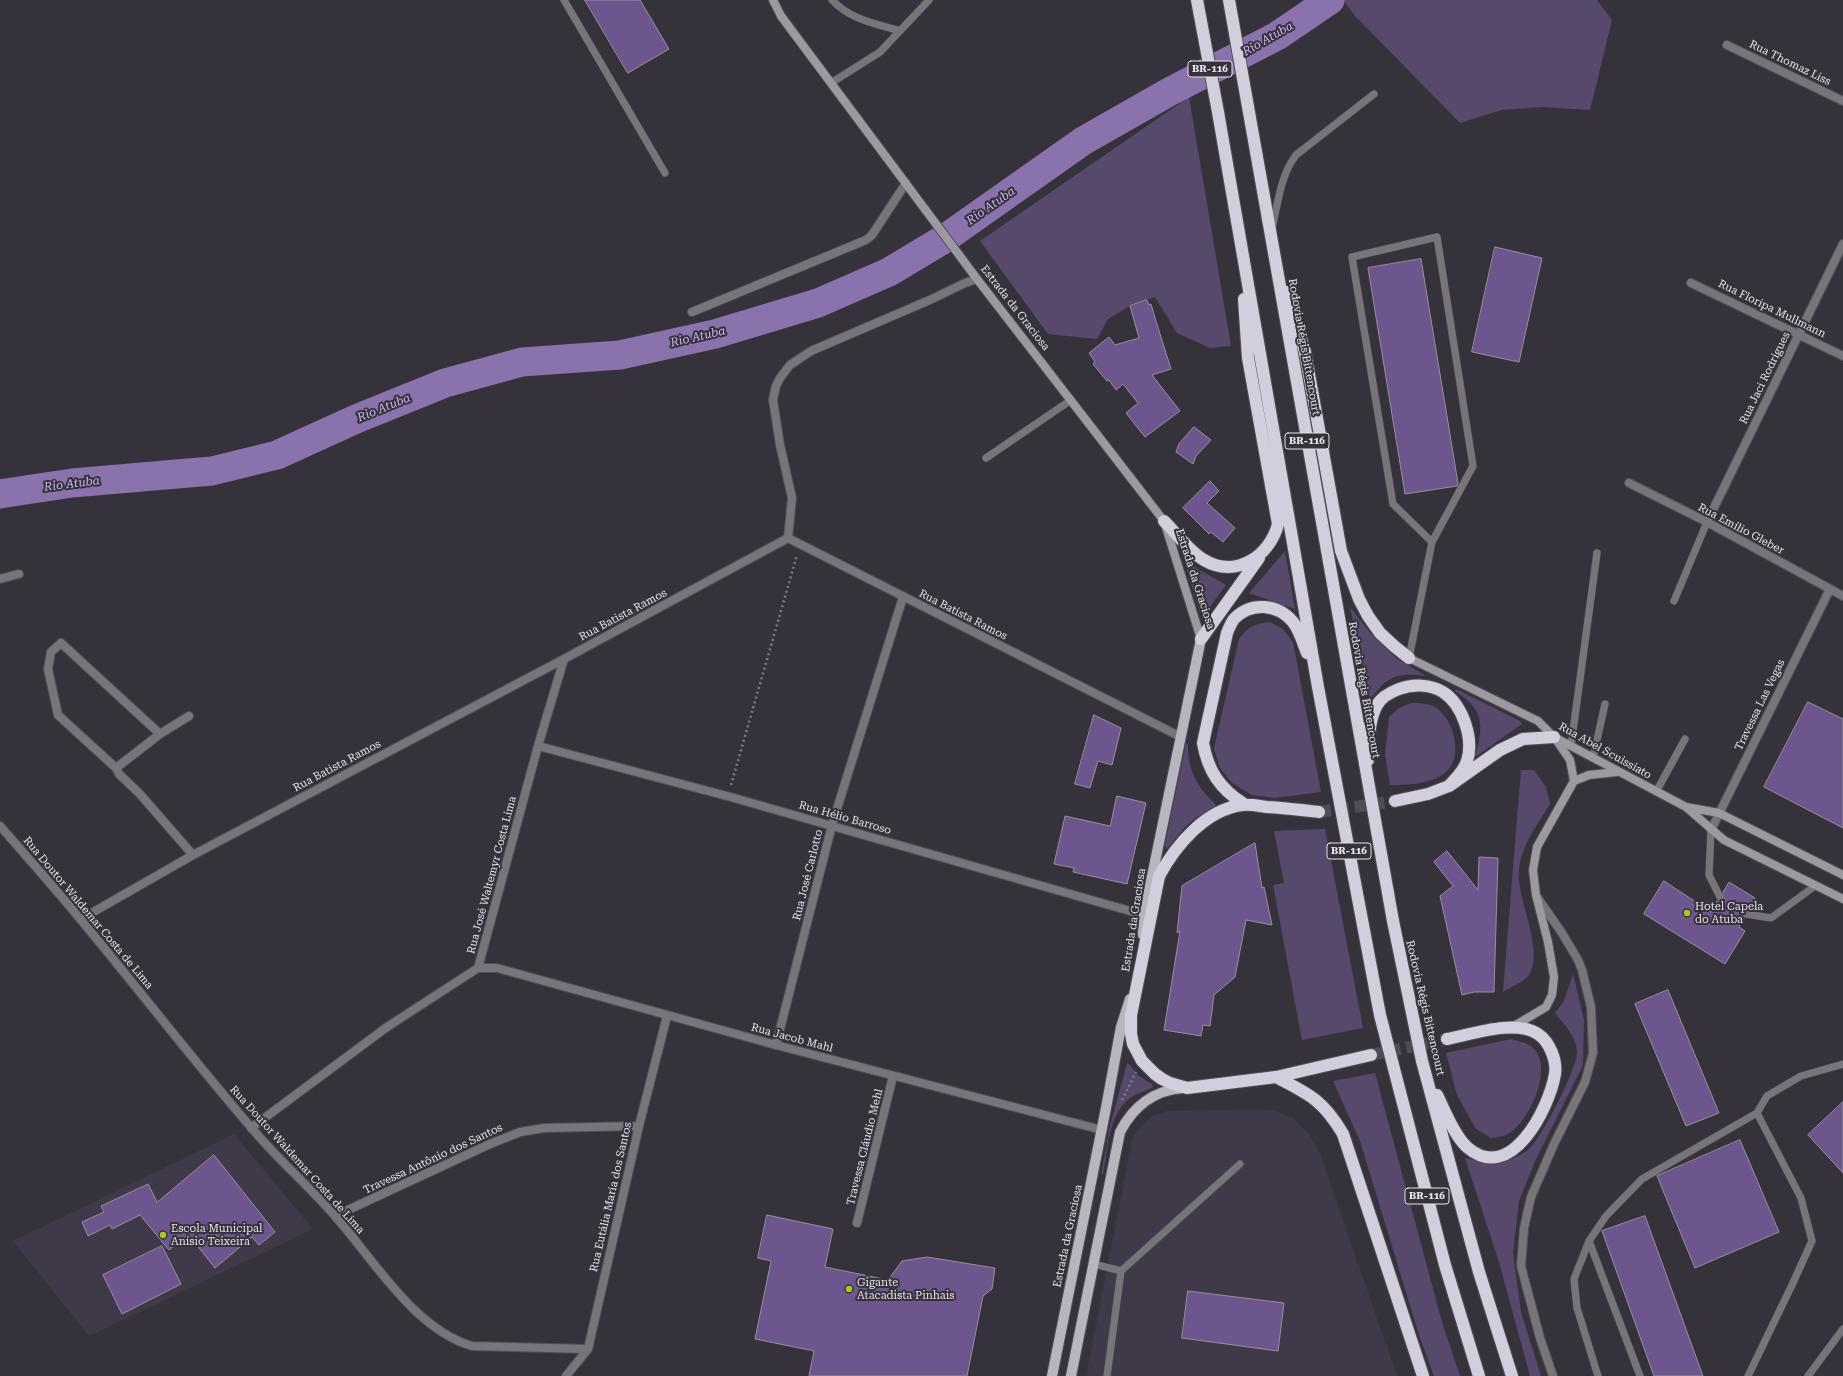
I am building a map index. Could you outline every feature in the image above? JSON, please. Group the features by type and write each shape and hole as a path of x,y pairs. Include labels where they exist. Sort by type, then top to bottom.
{"highway":[{"name":"BR-116","path":"1197,0 1218,112 1318,687 1380,1015 1409,1133 1445,1265 1479,1376"},
{"name":"Rodovia Régis Bittencourt","path":"1230,5 1393,922 1422,1061 1479,1272 1512,1376"},
{"path":"1270,234 1305,352 1341,551 1359,599 1368,616 1380,633 1410,658"},
{"path":"1201,639 1264,552 1276,534 1278,524 1248,358 1240,238"},
{"path":"1164,521 1198,556 1215,565 1236,566 1246,564 1264,552"},
{"path":"1244,804 1231,796 1220,785 1211,772 1202,743 1226,633 1233,620 1244,611 1257,607 1271,607 1284,613 1294,623 1302,639 1318,687"},
{"path":"1367,781 1371,721 1377,705 1391,692 1408,686 1426,686 1443,693 1457,706 1465,723 1469,742 1467,760 1462,772 1449,786"},
{"path":"1395,801 1428,794 1449,786 1500,750 1523,739 1554,737"},
{"path":"1319,812 1244,804 1229,808 1215,815 1189,834 1168,859 1159,876 1131,1015 1131,1034 1137,1053 1148,1068 1170,1083 1187,1088 1276,1077 1372,1055"},
{"path":"1422,1061 1452,1124 1467,1147 1476,1153 1487,1157 1498,1157 1508,1154 1517,1147 1537,1120 1547,1100 1555,1073 1553,1051 1539,1034 1514,1026 1447,1039"},
{"path":"1276,1077 1310,1095 1330,1114 1342,1134 1423,1376"}],"main road":[{"name":"Estrada da Graciosa","path":"773,0 781,16 977,279 1164,521 1201,639 1144,915 1139,970 1121,1027 1102,1130 1052,1376"},
{"name":"Rua Abel Scuissiato","path":"1410,658 1538,722 1554,737 1686,807 1724,840 1843,899"},
{"path":"1554,737 1565,750 1570,760 1574,782"},
{"path":"1514,1026 1546,1007 1552,994 1554,976 1548,942 1536,895 1534,870 1537,847 1574,782 1589,775 1606,772 1618,772"},
{"name":"Rua Abel Scuissiato","path":"1686,807 1719,813 1843,875"},
{"path":"1071,1376 1120,1132 1133,1111 1148,1099 1167,1090 1187,1088"}],"street":[{"name":"Rua Thomaz Liss","path":"1727,45 1843,101"},
{"path":"692,312 866,240 872,235 906,183"},
{"name":"Rua Jaci Rodrigues","path":"1707,522 1843,244"},
{"path":"788,538 792,498 780,445 773,400 776,386 780,378 790,365 811,351 977,279"},
{"name":"Rua Floripa Mullmann","path":"1691,283 1843,356"},
{"name":"Rua Emílio Gleber","path":"1629,483 1707,522 1843,596"},
{"name":"Rua Batista Ramos","path":"81,920 193,855 564,659 788,538 1181,737"},
{"path":"0,580 19,574"},
{"name":"Travessa Las Vegas","path":"1711,830 1830,589"},
{"name":"Rua José Carlotto","path":"776,1046 832,825 902,597"},
{"path":"160,734 61,643 51,652 48,669 58,715 116,768 119,774 139,793 193,855"},
{"name":"Rua José Waltemyr Costa Lima","path":"251,1128 386,1027 478,968 538,746 564,659"},
{"path":"116,768 160,734 189,716"},
{"name":"Rua Hélio Barroso","path":"538,746 832,825 1144,915"},
{"name":"Rua Doutor Waldemar Costa de Lima","path":"0,826 81,920 251,1128 335,1216 402,1296 422,1317 441,1332 457,1341 472,1346 588,1349"},
{"path":"1536,895 1562,933 1578,960 1582,970 1591,1007 1593,1053 1585,1082 1554,1144 1531,1197 1524,1228 1521,1266 1540,1338 1552,1376"},
{"name":"Rua Jacob Mahl","path":"478,968 497,968 776,1046 1102,1130"},
{"name":"Rua Eutália Maria dos Santos","path":"566,1376 588,1349 638,1126 667,1016"},
{"name":"Travessa Cláudio Mehl","path":"857,1223 893,1076"},
{"name":"Travessa Antônio dos Santos","path":"335,1216 490,1144 520,1132 544,1128 638,1126"}],"lane":[{"path":"564,0 665,173"},
{"path":"832,0 841,10 854,17 900,31"},
{"path":"831,83 880,52 929,0"},
{"path":"1270,234 1289,164 1296,155 1308,145 1374,94"},
{"path":"1410,658 1432,542 1473,466 1437,237 1352,256 1393,504 1432,542"},
{"path":"986,458 1071,400"},
{"path":"1674,601 1707,522"},
{"path":"1571,746 1597,553"},
{"path":"1593,758 1605,704"},
{"path":"1656,792 1685,739"},
{"path":"1711,830 1709,875 1720,897"},
{"path":"1746,914 1771,918 1815,886"},
{"path":"1598,1376 1577,1308 1574,1279 1590,1241 1606,1216 1642,1179 1757,1113 1767,1096 1801,1076 1843,1064"},
{"path":"1748,1376 1792,1286 1812,1241 1801,1198 1757,1113"},
{"path":"1107,1376 1122,1271 1240,1164"},
{"path":"1590,1241 1640,1376"},
{"path":"1094,1264 1122,1271"},
{"path":"1808,1376 1843,1328"}],"path":[{"path":"727,796 800,545"},
{"path":"1120,1102 1134,1074 1148,1068"}],"shaded area":[{"path":"1343,0 1597,0 1612,20 1590,110 1542,107 1502,110 1460,123 1355,16"},
{"path":"1189,97 1231,346 1210,348 1177,333 1155,297 1131,305 1108,319 1097,339 1048,334 980,241"},
{"path":"1285,551 1295,609 1249,593"},
{"path":"1191,565 1226,585 1204,615 1200,613 1186,567"},
{"path":"1350,607 1371,634 1396,658 1426,676 1407,675 1394,678 1382,686 1370,700"},
{"path":"1269,622 1282,628 1293,642 1321,792 1275,798 1252,795 1232,783 1220,768 1214,748 1239,639 1252,627"},
{"path":"1456,689 1520,721 1522,724 1475,757 1480,736 1480,720 1470,702 1455,691"},
{"path":"1411,703 1428,704 1438,709 1443,714 1452,729 1455,755 1448,770 1443,775 1421,783 1390,785 1385,755 1389,717 1399,708"},
{"path":"1186,743 1188,744 1190,763 1194,776 1205,794 1214,802 1216,806 1215,808 1195,818 1184,828 1167,849 1165,845"},
{"path":"1521,770 1534,770 1546,787 1550,804 1535,827 1527,843 1520,861 1519,870 1519,882 1532,938 1534,952 1533,964 1527,978 1503,992"},
{"path":"1325,829 1363,1028 1302,1040 1273,885 1284,883 1274,831"},
{"path":"1573,974 1584,1020 1583,1065 1536,1159 1519,1201 1513,1253 1521,1312 1541,1376 1530,1376 1499,1262 1465,1158 1492,1163 1507,1161 1529,1149 1542,1132 1558,1102 1576,1060 1577,1052 1575,1041 1563,1022 1555,1013 1564,1001"},
{"path":"1511,1039 1529,1045 1537,1053 1541,1064 1541,1078 1531,1106 1515,1129 1506,1135 1491,1138 1476,1129 1457,1095 1446,1053"},
{"path":"1127,1063 1139,1076 1152,1084 1153,1087 1130,1098 1117,1113 1110,1133 1103,1174 1101,1174 1110,1126"},
{"path":"1375,1073 1442,1322 1460,1376 1434,1376 1420,1338 1360,1141 1333,1081"},
{"path":"1272,1110 1293,1118 1308,1133 1320,1154 1397,1376 1086,1376 1133,1136 1151,1117 1167,1111"},
{"name":"Escola Municipal Anísio Teixeira","path":"234,1134 313,1229 89,1336 13,1241"}],"building":[{"path":"585,0 640,0 669,49 628,73"},
{"path":"1495,247 1542,258 1519,362 1472,352"},
{"path":"1421,259 1458,483 1457,486 1405,494 1368,268"},
{"path":"1147,300 1149,305 1151,304 1171,369 1152,375 1180,411 1145,437 1126,413 1138,403 1123,384 1116,390 1109,380 1107,381 1093,364 1095,362 1089,353 1109,337 1115,345 1139,338 1130,306"},
{"path":"1194,427 1211,440 1196,456 1193,464 1176,452 1179,444"},
{"path":"1210,481 1219,491 1207,503 1235,528 1223,542 1211,532 1209,534 1183,508"},
{"path":"1808,702 1843,719 1843,828 1764,787"},
{"path":"1094,715 1121,728 1112,765 1098,761 1090,788 1075,784"},
{"path":"1117,796 1146,803 1127,884 1073,872 1074,868 1054,864 1065,816 1110,826"},
{"path":"1255,843 1262,888 1264,887 1272,925 1246,920 1235,977 1214,995 1210,1026 1203,1025 1201,1036 1164,1030 1180,931 1177,933 1182,886"},
{"path":"1447,851 1478,890 1479,857 1498,858 1494,992 1474,992 1462,995 1440,896 1453,886 1434,862"},
{"path":"1664,881 1711,912 1717,901 1722,902 1724,899 1723,892 1729,882 1755,898 1749,909 1742,911 1741,915 1744,918 1739,927 1745,931 1725,964 1644,914"},
{"path":"1668,990 1719,1113 1686,1126 1635,1004"},
{"path":"1843,1102 1843,1173 1808,1135"},
{"path":"1740,1140 1779,1232 1695,1268 1657,1176"},
{"path":"214,1155 275,1232 259,1245 252,1237 215,1268 188,1234 169,1250 140,1215 112,1229 110,1225 88,1236 82,1222 104,1212 101,1206 148,1184 157,1202"},
{"name":"Gigante Atacadista Pinhais","path":"767,1215 833,1229 825,1267 888,1280 902,1261 927,1257 995,1268 992,1289 983,1296 967,1376 809,1376 814,1351 755,1339 771,1261 758,1258"},
{"path":"1645,1216 1703,1376 1654,1376 1602,1231"},
{"path":"162,1246 181,1284 122,1314 103,1275"},
{"path":"1188,1291 1284,1303 1278,1351 1182,1338"}],"waterway":[{"name":"Rio Atuba","path":"0,494 72,483 212,471 277,455 356,419 445,383 522,362 620,355 715,334 818,303 889,272 944,239 1083,141 1169,92 1277,36 1330,0"}],"tunnel":[{"path":"1319,812 1395,801"},
{"path":"1371,1055 1447,1039"}],"place":[{"name":"Hotel Capela do Atuba","path":"1687,913"},
{"name":"Escola Municipal Anísio Teixeira","path":"163,1235"},
{"name":"Gigante Atacadista Pinhais","path":"849,1289"}]}
